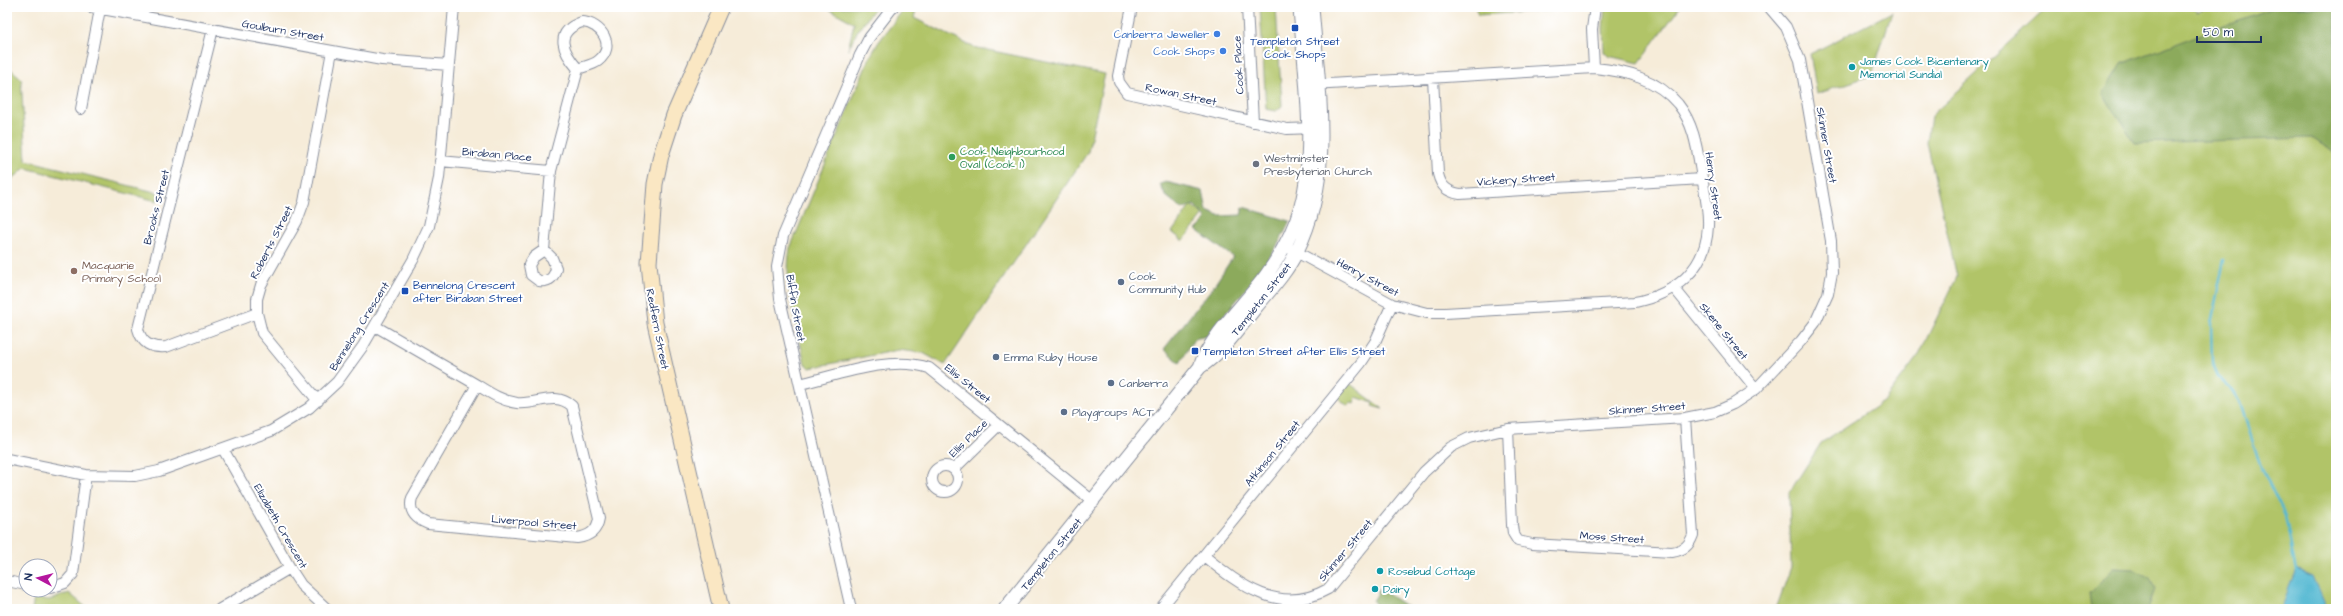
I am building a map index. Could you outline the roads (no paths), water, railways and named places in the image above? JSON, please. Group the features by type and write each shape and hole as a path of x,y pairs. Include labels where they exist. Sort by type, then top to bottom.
{"main road":[{"name":"Redfern Street","path":"721,7 674,115 661,154 655,184 649,263 655,323 721,609"}],"street":[{"name":"Bennelong Crescent","path":"7,459 86,475 116,476 159,471 271,431 291,420 318,401 346,372 375,326 413,260 426,232 435,202 454,7"},
{"name":"Biffin Street","path":"851,609 778,288 777,267 780,246 860,55 869,38 893,7"},
{"name":"Rowan Street","path":"1132,7 1118,76 1119,82 1127,93 1287,129 1314,128"},
{"name":"Cook Place","path":"1247,7 1253,122"},
{"name":"Templeton Street","path":"1006,609 1094,502 1200,367 1208,350 1267,274 1291,249 1307,180 1314,128 1311,85 1300,7"},
{"name":"Templeton Street","path":"1311,85 1312,7"},
{"path":"1594,68 1592,29 1595,7"},
{"name":"Skinner Street","path":"1204,556 1260,600 1280,606 1290,606 1313,600 1328,589 1436,458 1469,438 1508,429 1685,418 1721,409 1733,404 1756,389 1815,323 1828,294 1832,273 1831,241 1800,60 1786,27 1769,7"},
{"name":"Goulburn Street","path":"95,8 382,60 449,66"},
{"path":"81,109 95,8"},
{"path":"582,22 590,23 604,33 606,48 599,60 578,69 566,55 563,47 564,38 574,25 582,22"},
{"name":"Brooks Street","path":"213,30 138,329 140,338 147,344 156,348 166,347 257,313"},
{"name":"Roberts Street","path":"318,401 270,345 262,333 257,313 257,299 261,285 297,221 304,202 332,51"},
{"name":"Henry Street","path":"1291,249 1392,304 1409,310 1445,313 1635,302 1656,298 1674,288 1687,277 1697,264 1706,242 1708,219 1694,134 1688,119 1678,104 1665,92 1644,79 1614,70 1594,68 1311,85"},
{"path":"544,250 550,171 578,69"},
{"name":"Vickery Street","path":"1433,78 1438,174 1441,184 1450,192 1460,194 1702,180"},
{"name":"Biraban Place","path":"440,161 550,171"},
{"name":"Skene Street","path":"1674,288 1756,389"},
{"name":"Atkinson Street","path":"1160,609 1361,363 1375,342 1392,304"},
{"name":"Liverpool Street","path":"375,326 505,400 530,403 557,398 565,400 572,406 599,518 597,527 591,534 577,538 428,524 415,517 411,511 412,498 477,385"},
{"name":"Ellis Street","path":"800,384 896,362 916,364 939,375 1094,502"},
{"name":"Moss Street","path":"1508,429 1512,525 1518,541 1532,544 1672,552 1685,548 1690,543 1693,535 1685,418"},
{"name":"Ellis Place","path":"954,469 1000,425"},
{"name":"Elizabeth Crescent","path":"223,449 290,568 301,585 326,609"},
{"path":"58,585 65,583 73,574 86,475"},
{"path":"220,609 290,568"},
{"path":"7,581 18,583"}],"water":[{"path":"2296,569 2313,576 2327,609 2281,609"}],"waterway":[{"path":"2224,259 2211,324 2212,363 2218,377 2232,390 2240,403 2261,467 2285,516 2296,571"}],"place":[{"name":"Templeton Street Cook Shops","path":"1295,28"},
{"name":"Canberra Jeweller","path":"1217,34"},
{"name":"Cook Shops","path":"1223,51"},
{"name":"James Cook Bicentenary Memorial Sundial","path":"1852,67"},
{"name":"Cook Neighbourhood Oval (Cook 1)","path":"952,157"},
{"name":"Westminster Presbyterian Church","path":"1256,164"},
{"name":"Macquarie Primary School","path":"74,271"},
{"name":"Cook Community Hub","path":"1121,282"},
{"name":"Bennelong Crescent after Biraban Street","path":"405,291"},
{"name":"Templeton Street after Ellis Street","path":"1195,351"},
{"name":"Emma Ruby House","path":"996,357"},
{"name":"Canberra","path":"1111,383"},
{"name":"Playgroups ACT","path":"1064,412"},
{"name":"Rosebud Cottage","path":"1380,571"},
{"name":"Dairy","path":"1375,589"}]}
